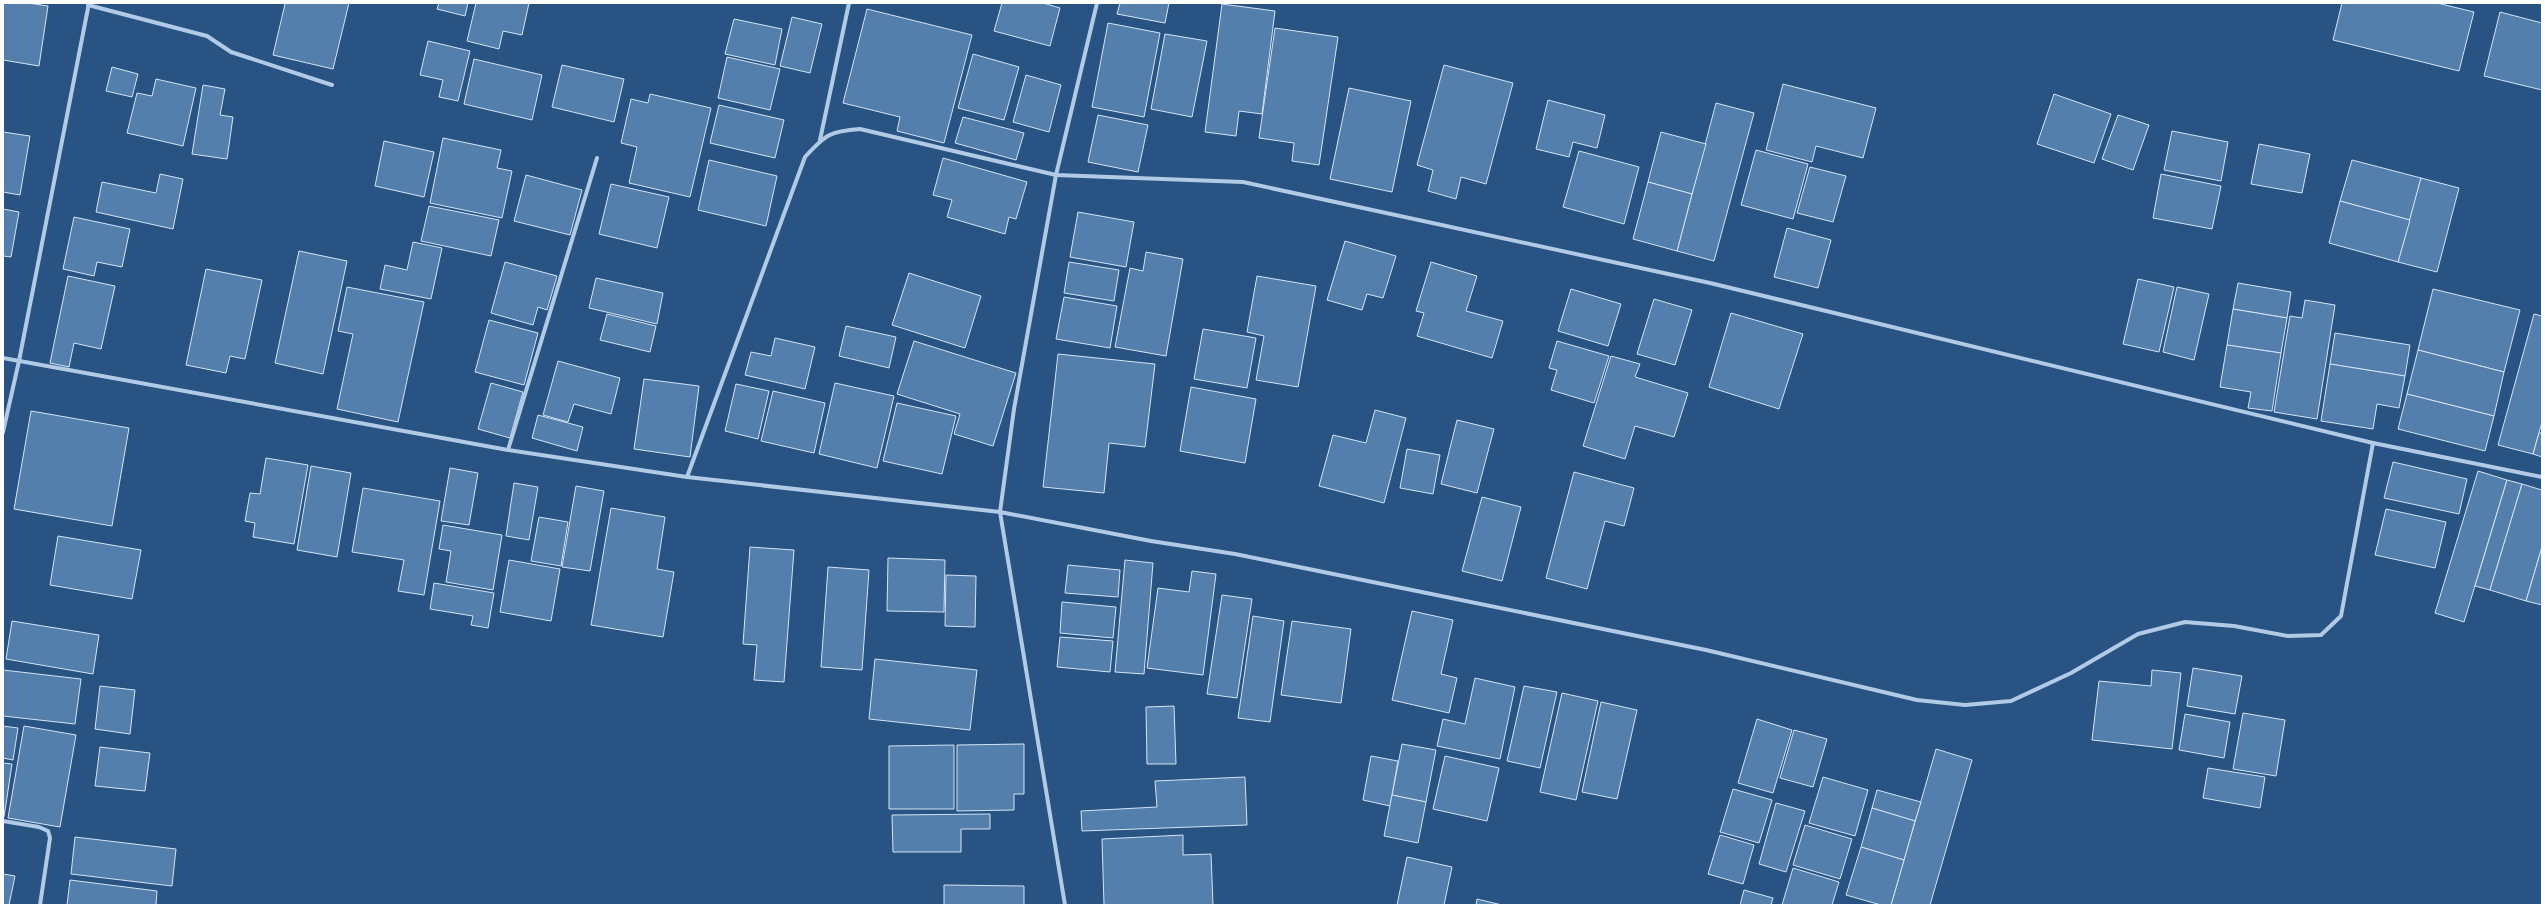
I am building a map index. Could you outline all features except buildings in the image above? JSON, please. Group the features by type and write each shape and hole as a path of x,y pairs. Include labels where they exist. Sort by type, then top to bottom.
{"street":[{"path":"820,140 849,3"},
{"path":"1065,905 1000,512 1014,409 1056,174 1097,3"},
{"path":"3,432 19,361 88,4 207,36 231,52 332,85"},
{"path":"687,477 805,156 820,140 837,130 860,129 1056,174 1243,182 1710,282 2373,443 2542,477"},
{"path":"508,450 597,158"},
{"path":"3,358 508,450 687,477 1000,512 1151,542 1235,554 1706,650 1918,700 1965,705 2011,701 2072,673 2138,634 2185,622 2234,626 2288,636 2321,635 2342,616 2373,443"},
{"path":"3,821 39,827 48,831 50,838 40,905"}]}
